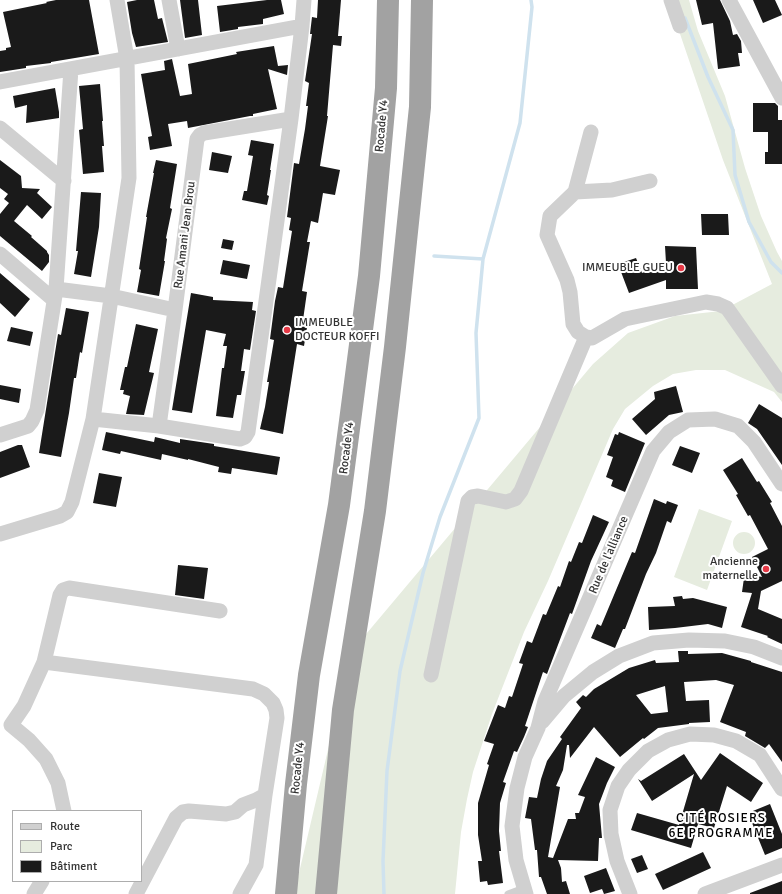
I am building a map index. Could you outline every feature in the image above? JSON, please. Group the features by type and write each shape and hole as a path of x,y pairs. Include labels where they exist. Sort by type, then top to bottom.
{"highway":[{"name":"Rocade Y4","path":"286,894 296,784 309,675 340,506 369,276 386,88 388,0"},
{"path":"326,894 343,710 375,511 395,348 420,107 422,0"}],"street":[{"path":"0,534 60,516 67,512 72,502 93,419 129,178 127,59 117,0"},
{"path":"169,0 178,49"},
{"path":"93,419 159,426 240,439 245,437 248,432 291,119 304,0"},
{"path":"671,0 680,26"},
{"path":"729,0 782,98"},
{"path":"0,82 302,26"},
{"path":"0,435 28,426 37,410 55,295 72,69"},
{"name":"Rue Amani Jean Brou","path":"159,426 197,139 204,133 291,119"},
{"path":"0,128 64,181"},
{"path":"591,132 575,192 550,216 547,235 567,280 570,292 573,324 578,332 586,337 592,338 625,319 706,302 718,304 727,308 782,386"},
{"path":"575,192 612,190 650,181"},
{"path":"0,254 55,295 111,296 175,310"},
{"path":"431,675 468,501 472,497 478,496 506,502 515,499 521,491 586,337"},
{"name":"Rue de l'alliance","path":"538,728 545,701 653,451 669,432 688,420 715,419 738,426 754,442 782,484"},
{"path":"64,810 58,783 46,759 29,740 6,723 24,706 44,662 60,595 63,590 69,588 220,612"},
{"path":"525,891 516,860 512,826 519,780 525,757 538,728 564,696 592,672 619,656 653,643 689,640 725,641 754,647 782,658"},
{"path":"44,662 253,689 264,694 273,703 277,718 256,865 240,894"},
{"path":"630,894 617,861 611,834 610,810 618,786 629,770 648,751 668,740 690,734 714,735 736,740 760,755 782,790"},
{"path":"136,894 176,818 183,812 189,811 226,814 235,812 243,805 265,795"},
{"path":"705,894 724,891 782,865"}],"lane":[{"path":"508,894 525,891"}],"green space":[{"path":"666,0 689,0 698,31 725,96 745,168 761,216 782,261 782,402 774,392 725,370 696,370 673,374 653,386 625,409 613,429 548,581 524,632 492,714 473,772 467,799 461,832 455,894 294,894 351,652 593,364 628,333 675,316 721,311 772,284 723,160 678,28"},
{"path":"699,509 732,521 707,590 674,577"},
{"path":"744,532 752,535 755,543 752,551 744,554 736,551 733,543 736,535"}],"building":[{"path":"56,0 89,0 99,54 26,66 26,68 0,72 0,51 11,47 3,12"},
{"path":"137,0 154,0 158,19 162,18 168,42 136,47 127,2"},
{"path":"180,0 198,0 202,35 185,38"},
{"path":"267,0 281,0 284,14 263,19 263,24 238,27 238,29 220,32 217,6"},
{"path":"318,0 341,0 338,36 342,36 341,46 333,45 328,116 320,166 340,170 335,195 323,193 318,223 311,221 307,242 310,242 302,291 307,292 303,320 308,321 304,346 297,344 283,434 260,429 269,382 267,382 274,340 270,339 275,301 278,287 283,288 292,231 289,230 291,218 287,217 294,163 299,164 305,129 309,83 305,81 312,34 310,34 312,17 317,18"},
{"path":"696,0 720,0 730,21 733,35 737,34 741,41 742,53 738,53 740,66 718,69 713,23 702,25"},
{"path":"753,0 775,0 782,15 763,23"},
{"path":"274,46 278,66 288,65 287,75 268,69 277,109 253,114 253,116 188,128 187,121 168,124 172,146 150,150 148,137 152,136 141,74 165,70 164,61 172,59 180,96 192,94 188,64 237,54 236,52"},
{"path":"100,84 103,121 104,146 102,146 104,172 83,174 79,130 83,129 79,86"},
{"path":"55,88 59,118 26,123 27,105 15,108 13,96"},
{"path":"753,103 775,103 778,106 778,120 782,120 782,164 765,164 765,152 768,152 768,132 753,132"},
{"path":"251,140 274,144 267,205 242,200 244,191 247,191 253,156 248,155"},
{"path":"212,152 232,156 228,173 209,170"},
{"path":"0,160 21,176 22,188 40,189 37,193 52,207 42,219 27,205 14,221 47,251 49,255 49,262 42,271 0,236 0,214 9,203 4,199 8,194 0,188"},
{"path":"156,160 177,164 170,208 172,209 166,238 165,261 159,296 137,292 141,270 139,269 146,217"},
{"path":"81,192 101,193 99,227 91,277 74,274 78,251 76,251"},
{"path":"701,214 728,214 729,235 702,235"},
{"path":"223,239 234,241 232,250 221,248"},
{"path":"665,246 696,247 698,289 666,289 666,280 629,293 618,264 636,258 642,273 666,263"},
{"path":"223,260 250,265 247,279 220,274"},
{"path":"0,273 30,299 15,317 0,303"},
{"path":"191,293 213,297 213,300 253,302 252,310 256,311 250,350 244,349 241,371 245,371 241,395 237,395 233,418 216,416 222,368 224,368 227,346 223,346 226,334 206,330 192,413 172,410"},
{"path":"66,308 89,312 82,353 80,352 76,378 74,378 61,457 39,453 58,334 61,335"},
{"path":"136,324 158,329 149,372 154,373 144,415 126,414 130,396 123,394 124,390 120,390 125,367 127,367"},
{"path":"11,327 33,332 30,346 7,341"},
{"path":"0,385 21,389 19,403 0,399"},
{"path":"676,386 683,412 669,415 646,435 632,419 655,399 654,392"},
{"path":"759,404 782,418 782,465 757,429 748,423"},
{"path":"106,432 154,442 155,437 180,443 180,439 280,457 277,475 232,468 231,474 218,472 219,467 162,454 161,460 121,451 120,454 102,450"},
{"path":"619,432 645,443 625,492 611,486 613,480 606,477 613,457 607,455 615,434 618,435"},
{"path":"18,445 22,445 30,467 0,478 0,452"},
{"path":"680,446 700,453 692,473 672,465"},
{"path":"742,458 772,502 770,503 782,526 782,581 761,591 758,609 782,619 782,644 767,637 768,636 741,627 752,593 742,592 744,578 756,580 757,576 762,577 752,557 768,549 723,470"},
{"path":"99,473 122,477 116,507 93,503"},
{"path":"654,499 666,504 667,501 678,505 671,523 667,521 656,553 646,574 625,629 623,629 615,648 591,638 597,624 601,626 632,552 635,553"},
{"path":"593,515 609,522 591,561 572,614 570,613 547,674 543,672 525,726 528,727 517,752 514,751 503,782 506,783 500,803 499,831 501,851 499,851 503,883 488,885 487,881 480,882 478,861 482,861 478,835 478,803 489,765 487,764 494,744 484,741 498,705 505,708 509,696 512,697 523,664 519,663 527,641 532,643 543,614 546,615 558,586 560,587 569,561 571,562 579,542 582,543"},
{"path":"178,565 208,568 204,599 175,595"},
{"path":"682,596 683,599 693,598 727,607 722,628 708,624 649,630 648,607 675,606 673,597"},
{"path":"678,651 688,651 688,654 722,653 782,672 782,762 769,744 765,748 745,736 746,732 720,722 734,685 716,680 684,682 686,701 709,700 710,722 689,723 658,728 620,757 594,727 570,758 569,745 567,745 563,770 556,786 560,787 548,857 553,858 568,819 576,819 575,813 579,813 585,797 578,795 596,757 615,767 599,804 602,838 599,838 598,861 558,860 561,868 562,882 566,881 570,894 547,894 541,877 539,877 537,850 535,850 531,819 525,818 529,797 537,798 547,761 562,739 560,737 581,708 576,702 583,695 586,697 594,689 629,668 655,660 656,663 679,662","holes":["665,686 668,712 651,714 636,695"]},
{"path":"720,753 763,783 751,802 727,786 714,828 698,824 691,848 631,830 637,813 679,825 694,774 652,801 638,779 641,781 684,754 701,780"},
{"path":"770,804 782,834 782,848 765,855 748,813"},
{"path":"703,852 711,868 663,890 655,874"},
{"path":"642,855 648,869 637,873 631,859"},
{"path":"606,868 615,891 604,894 602,889 590,893 584,876"},
{"path":"782,881 782,894 750,894 750,893"}],"waterway":[{"path":"384,894 383,861 387,771 400,671 423,573 440,517 479,418 476,333 483,259 520,123 532,7 531,0"},
{"path":"685,18 708,77 733,130 735,175 749,222 771,262 782,273"},
{"path":"434,256 483,259"}],"place":[{"name":"IMMEUBLE GUEU","path":"681,268"},
{"name":"IMMEUBLE DOCTEUR KOFFI","path":"287,330"},
{"name":"Ancienne maternelle","path":"766,569"}],"district":[{"name":"CITÉ ROSIERS 6E PROGRAMME","path":"721,826"}]}
